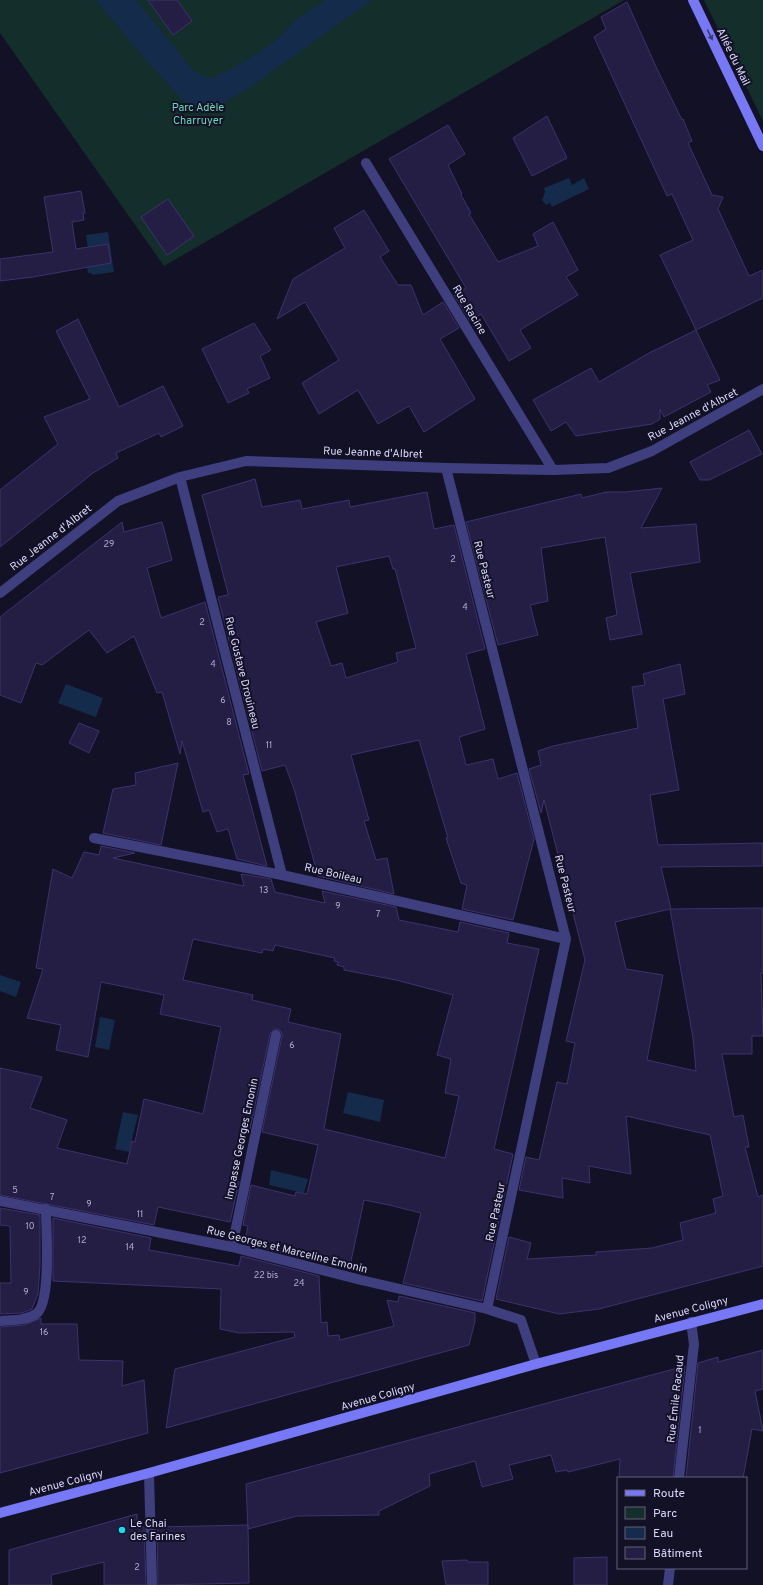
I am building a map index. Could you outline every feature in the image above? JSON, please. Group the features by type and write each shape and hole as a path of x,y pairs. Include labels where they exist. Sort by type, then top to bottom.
{"street":[{"name":"Allée du Mail","path":"693,0 763,146"},
{"name":"Rue Racine","path":"366,163 553,470"},
{"name":"Rue Jeanne d'Albret","path":"0,593 118,501 180,477 246,461 446,468 553,470 608,468 652,451 763,390"},
{"name":"Rue Pasteur","path":"446,468 566,939 487,1309"},
{"name":"Rue Gustave Drouineau","path":"180,477 282,875"},
{"name":"Rue Boileau","path":"94,838 282,875 566,939"},
{"name":"Impasse Georges Emonin","path":"232,1247 276,1035"},
{"name":"Rue Georges et Marceline Emonin","path":"0,1201 232,1247 361,1280 487,1309 521,1320 536,1364"},
{"path":"0,1321 22,1320 36,1314 42,1309 46,1284 46,1209"},
{"name":"Avenue Coligny","path":"0,1513 149,1473 536,1364 763,1304"},
{"name":"Rue Émile Racaud","path":"680,1477 694,1344 691,1322"},
{"path":"149,1473 152,1585"},
{"path":"668,1585 670,1569"}],"green space":[{"name":"Parc Adèle Charruyer","path":"0,0 624,0 164,266 0,33"},
{"path":"704,0 763,0 763,121"}],"water":[{"path":"96,0 136,0 193,70 207,78 215,77 245,61 275,41 295,20 326,0 372,0 249,88 217,107 194,107 183,101 140,53"},
{"path":"569,178 572,185 584,178 589,189 552,207 550,203 546,205 542,200 545,192 544,188"},
{"path":"108,232 114,272 92,275 91,273 88,273 87,266 90,264 86,235"},
{"path":"66,684 103,698 96,717 58,703"},
{"path":"0,975 21,982 16,997 0,991"},
{"path":"100,1017 115,1020 109,1050 95,1047"},
{"path":"348,1092 384,1100 380,1122 343,1113"},
{"path":"123,1112 138,1115 129,1152 115,1149"},
{"path":"271,1170 308,1179 304,1193 269,1185"}],"building":[{"path":"148,0 177,0 192,21 173,35"},
{"path":"627,2 658,71 682,120 683,119 692,141 688,143 712,195 723,197 718,209 749,276 763,270 763,298 696,330 660,255 693,240 672,194 667,196 594,37 606,29 601,17"},
{"path":"547,116 567,158 532,176 513,138"},
{"path":"448,125 465,154 448,165 462,194 461,195 471,213 469,214 498,262 538,246 533,234 553,222 578,270 566,277 578,295 520,330 531,348 509,361 481,314 470,321 454,295 466,288 389,159"},
{"path":"81,191 85,213 83,213 84,220 72,222 76,249 108,244 111,263 33,277 0,281 0,259 53,252 44,197"},
{"path":"168,199 194,236 167,255 141,217"},
{"path":"364,210 389,251 380,257 398,285 411,285 423,315 443,302 459,328 440,339 475,399 424,432 409,406 378,424 358,390 319,414 302,383 339,360 305,302 277,319 293,279 345,248 334,228"},
{"path":"78,319 119,407 163,386 183,426 161,437 159,433 116,453 118,458 93,473 0,547 0,490 58,444 44,417 90,399 56,331"},
{"path":"254,323 271,350 260,356 270,378 247,389 249,393 228,403 202,349"},
{"path":"696,330 720,380 707,385 711,392 664,417 660,409 660,419 652,424 576,436 566,422 551,431 533,400 591,368 599,382 649,353"},
{"path":"749,430 762,454 709,480 700,480 690,462"},
{"path":"255,479 262,507 300,500 302,509 349,500 350,507 427,492 434,529 454,525 485,649 466,654 485,729 459,737 466,765 493,759 498,779 517,773 534,839 513,920 462,909 467,885 461,883 446,838 448,838 419,740 351,755 369,820 364,821 376,860 387,858 394,894 318,876 294,789 285,765 262,771 218,597 228,595 228,593 202,495","holes":["389,556 393,569 395,569 416,648 396,653 398,662 346,678 342,663 331,666 316,622 348,613 336,567"]},
{"path":"662,488 641,528 696,524 700,562 630,573 642,634 610,640 606,618 617,615 605,537 541,548 548,601 530,605 538,635 498,645 466,522 581,494 582,498 606,492 625,492"},
{"path":"122,522 124,532 162,522 172,560 147,568 161,618 205,602 249,774 243,775 267,866 237,859 228,829 217,832 209,810 203,812 182,741 180,754 162,692 157,693 134,636 107,653 89,630 42,665 36,663 21,703 0,695 0,617"},
{"path":"680,664 685,694 663,699 679,790 650,795 658,845 763,843 763,866 661,867 671,909 763,908 763,973 761,973 763,1036 752,1036 752,1054 722,1054 734,1117 743,1115 749,1147 745,1147 758,1197 763,1195 763,1266 599,1309 559,1314 496,1299 509,1237 531,1243 527,1259 596,1255 596,1252 652,1248 683,1240 680,1223 716,1213 713,1199 723,1196 710,1135 626,1116 631,1174 589,1166 590,1183 562,1178 563,1198 519,1190 526,1157 539,1160 557,1082 567,1084 575,1043 566,1041 585,960 544,800 541,813 529,769 541,765 538,751 553,746 638,728 632,687 645,685 643,674","holes":["670,909 693,1038 696,1071 647,1060 663,975 626,969 615,922"]},
{"path":"79,723 99,731 89,753 69,743"},
{"path":"178,763 161,845 103,833 113,789 136,785 135,773"},
{"path":"101,846 135,853 113,858 244,886 241,874 271,879 275,892 325,903 322,891 396,907 399,920 458,932 460,922 509,933 507,943 539,949 494,1149 513,1154 482,1301 403,1283 421,1213 389,1205 364,1200 350,1266 319,1258 319,1262 244,1243 248,1226 243,1225 251,1185 295,1196 296,1192 307,1194 318,1145 262,1132 282,1036 282,1033 278,1029 274,1029 270,1034 250,1129 244,1128 237,1155 232,1181 239,1182 230,1222 158,1207 154,1225 0,1195 0,1068 42,1077 30,1108 67,1120 57,1148 127,1164 132,1141 135,1142 144,1099 203,1114 221,1027 160,1014 164,995 101,982 88,1057 56,1050 61,1025 27,1018 43,969 36,968 53,869 72,878 84,852 99,855","holes":["193,939 262,953 263,949 273,951 275,945 335,958 334,961 338,962 337,965 344,967 344,970 396,980 453,995 437,1055 451,1059 445,1093 459,1096 445,1158 324,1129 341,1034 288,1022 291,1009 252,1000 253,995 183,980"]},
{"path":"0,1208 40,1215 40,1265 38,1294 32,1309 22,1313 0,1314 0,1283 11,1283 10,1226 0,1225"},
{"path":"53,1218 151,1238 149,1250 239,1266 241,1256 319,1276 321,1323 327,1322 328,1336 339,1335 340,1340 394,1326 387,1300 398,1302 399,1296 475,1313 475,1321 469,1345 166,1428 175,1369 295,1337 294,1332 239,1333 220,1329 221,1289 53,1281"},
{"path":"41,1318 41,1324 77,1324 79,1360 123,1361 122,1386 144,1380 148,1433 0,1473 0,1327 24,1325"},
{"path":"763,1350 763,1389 755,1391 763,1431 752,1429 743,1477 686,1477 698,1363 718,1357 718,1362"},
{"path":"685,1366 673,1477 619,1477 620,1459 568,1472 567,1470 556,1472 551,1455 509,1465 513,1479 482,1487 475,1461 429,1474 430,1486 379,1511 379,1515 297,1516 248,1529 246,1484"},
{"path":"137,1514 137,1527 144,1527 146,1585 104,1585 104,1562 51,1575 52,1585 9,1585 9,1550"},
{"path":"248,1525 249,1583 158,1585 157,1527"},
{"path":"607,1557 607,1585 574,1585 574,1558"},
{"path":"467,1560 468,1562 488,1562 488,1585 446,1585 442,1561"}],"place":[{"name":"Le Chai des Farines","path":"122,1530"}]}
